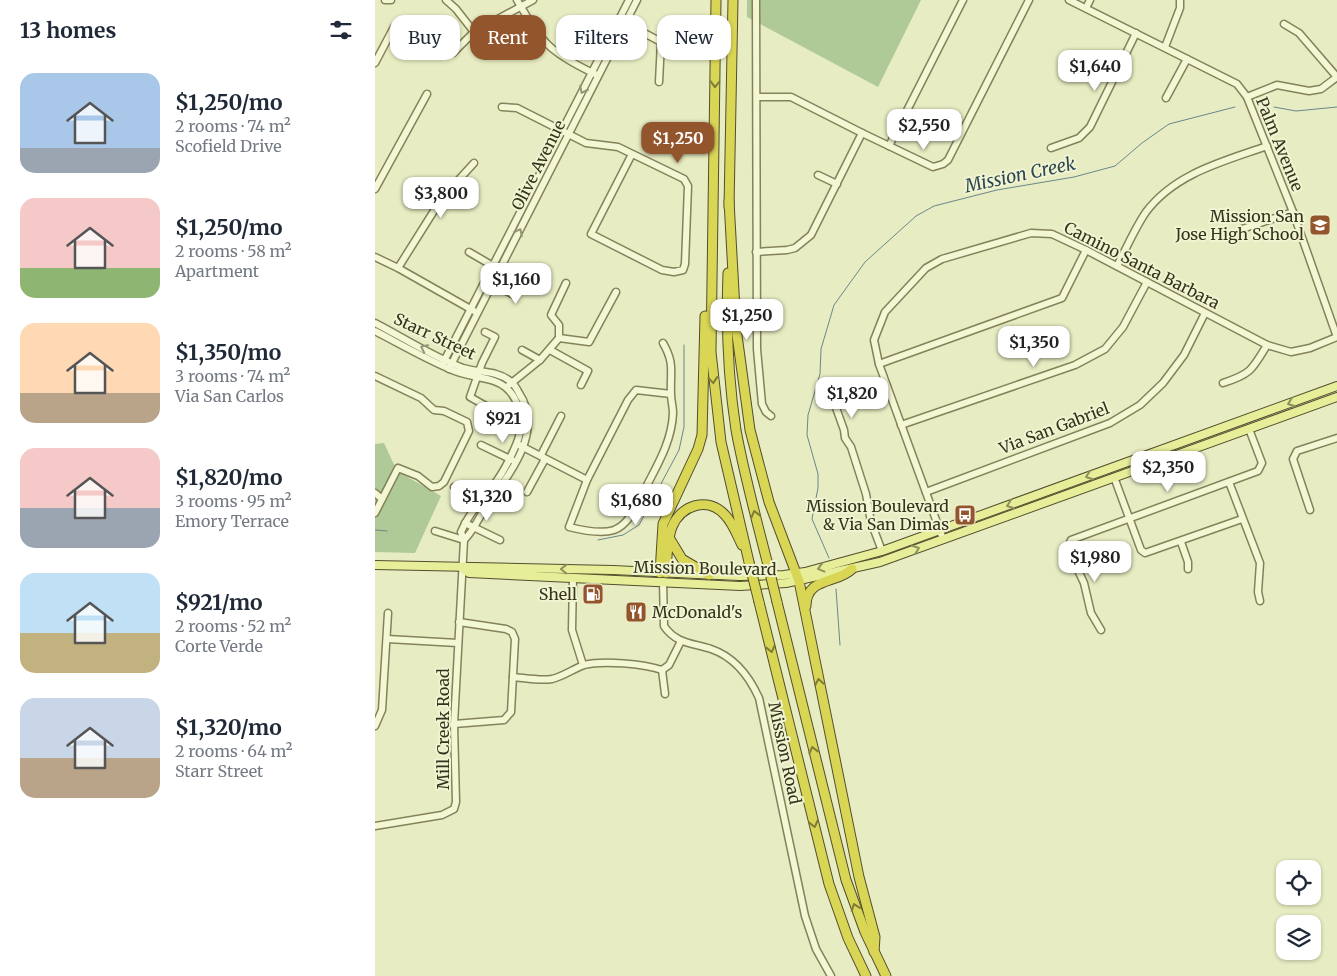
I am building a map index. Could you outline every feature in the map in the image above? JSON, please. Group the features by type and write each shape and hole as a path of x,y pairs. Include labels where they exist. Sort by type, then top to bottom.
{"highway":[{"path":"716,0 711,262 711,341 716,409 723,454 829,884 846,932 866,976"},
{"path":"733,0 727,316 731,395 742,461 845,875 856,912 886,976"},
{"path":"729,202 736,328 746,410 764,486 797,577 807,619 859,878 875,936 874,952"},
{"path":"663,575 663,524 698,449 702,435 703,340 711,262"},
{"path":"663,575 675,520 681,512 697,504 706,504 721,510 727,516 749,562"},
{"path":"670,536 673,546 682,559 709,574"},
{"path":"807,619 807,598 812,588 820,583 846,575 852,569"}],"main road":[{"name":"Mission Boulevard","path":"462,568 469,573 573,578 709,574 797,577 882,551 1337,386"},
{"name":"Mission Boulevard","path":"375,565 462,568 469,566 663,575 740,586 852,569 880,562 1337,396"}],"street":[{"path":"385,0 391,0"},
{"path":"446,0 470,27"},
{"path":"500,15 519,3 533,0"},
{"name":"Olive Avenue","path":"624,15 629,0"},
{"name":"Olive Avenue","path":"626,15 637,0"},
{"path":"756,0 756,252 760,389 762,404 766,412 771,416"},
{"path":"889,146 963,0"},
{"path":"757,97 791,97 933,167 943,164 948,160 1029,0"},
{"name":"Palm Avenue","path":"1069,0 1237,84 1247,97 1267,146 1293,212 1337,337"},
{"path":"1086,8 1090,0"},
{"path":"1165,47 1180,0"},
{"path":"519,3 537,36 551,50 595,74"},
{"path":"1247,97 1277,85 1309,92 1321,89 1337,77 1299,33 1284,24"},
{"path":"1051,148 1079,138 1090,127 1136,33"},
{"path":"647,34 661,42 659,82"},
{"path":"375,63 390,35"},
{"path":"460,46 470,36"},
{"path":"1166,98 1187,58"},
{"name":"Olive Avenue","path":"443,362 562,132 602,60"},
{"name":"Olive Avenue","path":"450,366 569,135 595,74"},
{"path":"375,189 427,94"},
{"path":"502,107 517,108 586,143 618,147 684,179 688,186 685,264 683,270 674,272 662,270 591,234 632,154"},
{"path":"756,252 787,250 804,242 811,235 862,133"},
{"path":"1117,266 1147,212 1171,187 1201,170 1267,146"},
{"path":"398,268 442,198 474,163"},
{"path":"818,175 837,184"},
{"path":"1242,229 1293,212"},
{"name":"Camino Santa Barbara","path":"943,539 879,364 874,340 885,312 927,268 942,259 1031,233 1052,234 1267,345 1291,352 1311,348 1337,337"},
{"path":"879,364 1061,298 1086,250"},
{"path":"469,252 493,266"},
{"path":"375,257 477,313"},
{"path":"485,280 514,295 528,268"},
{"path":"901,425 1075,365 1105,349 1123,327 1147,282"},
{"path":"464,540 503,484 516,461 520,445 522,416 517,402 506,387 540,360 559,338 559,325 551,315 565,283"},
{"path":"559,338 589,342 616,292"},
{"name":"Via San Gabriel","path":"926,492 1110,423 1139,405 1163,383 1184,355 1205,313"},
{"name":"Starr Street","path":"375,323 463,375 496,373 512,382"},
{"name":"Starr Street","path":"375,331 443,362"},
{"path":"485,332 495,337 470,398 493,410"},
{"path":"663,343 671,358 672,420 666,448 632,513 624,524 613,530 583,530 569,527 587,480 628,400 636,390 671,394"},
{"path":"1223,383 1244,376 1253,368 1267,345"},
{"path":"522,350 540,360"},
{"path":"550,350 588,371 581,385"},
{"name":"Starr Street","path":"479,374 506,387"},
{"path":"375,376 421,398 434,410 444,412 467,422 469,425 469,431 443,482 439,486 432,487 418,476 399,468 375,513"},
{"path":"462,568 464,540 461,532 465,523 497,480 528,430 529,415 523,399 512,382"},
{"path":"835,405 845,438 851,447 866,494 871,522 882,551"},
{"path":"527,492 561,416"},
{"path":"1101,630 1091,613 1085,583 1075,564 1069,545 1071,540 1258,471 1262,463 1249,429"},
{"path":"1310,510 1293,459 1297,451 1337,438"},
{"path":"481,445 516,461"},
{"path":"520,445 587,480"},
{"path":"1114,477 1141,550 1145,553 1243,519"},
{"path":"1229,482 1260,563 1258,592 1260,601"},
{"path":"454,488 488,503"},
{"path":"375,493 382,499"},
{"path":"465,523 500,540"},
{"path":"435,531 464,540"},
{"path":"1181,542 1188,562 1188,569"},
{"name":"Mill Creek Road","path":"375,826 442,815 454,809 456,802 454,724 462,568"},
{"path":"513,678 549,679 566,676 583,666 597,663 648,666 661,670 669,665 681,641 664,626 663,575"},
{"path":"573,578 572,630 583,666"},
{"path":"375,726 382,710 388,614"},
{"path":"454,724 504,720 508,717 511,712 515,639 512,632 507,629 459,622"},
{"path":"387,638 458,642"},
{"name":"Mission Road","path":"681,641 710,648 729,658 744,672 759,698 805,916 816,949 831,976"},
{"path":"661,670 665,694"}],"green space":[{"path":"747,0 921,0 878,87 747,17"},
{"path":"384,443 397,471 441,496 415,553 375,552 375,444"}],"waterway":[{"name":"Mission Creek","path":"829,558 812,519 818,488 818,474 807,435 808,415 820,374 821,349 834,305 865,262 916,216 934,206 997,190 1074,177 1115,166 1142,143 1169,124 1235,107"},
{"name":"Mission Creek","path":"1274,107 1296,111 1337,107"},
{"path":"598,540 623,535 639,525 679,450 684,427 684,345"},
{"path":"375,530 387,531"},
{"path":"836,589 840,645"}],"place":[{"name":"Mission San Jose High School","path":"1320,225"},
{"name":"Mission Boulevard & Via San Dimas","path":"965,515"},
{"name":"Shell","path":"593,594"},
{"name":"McDonald's","path":"636,612"}]}
